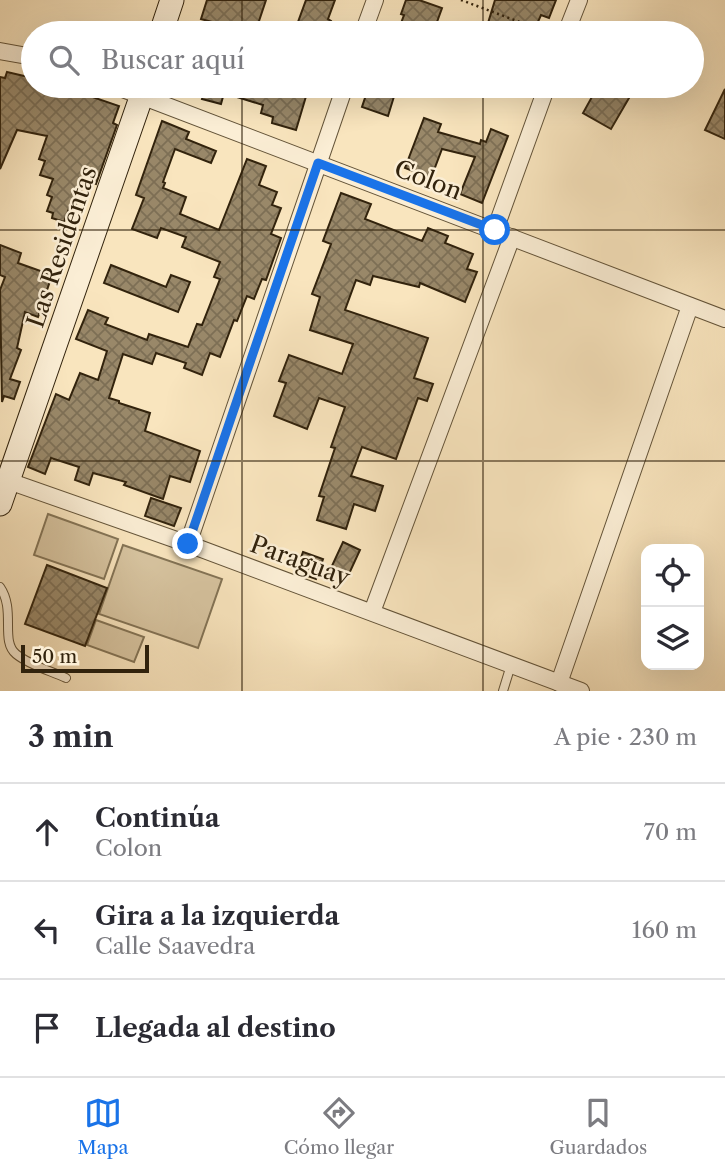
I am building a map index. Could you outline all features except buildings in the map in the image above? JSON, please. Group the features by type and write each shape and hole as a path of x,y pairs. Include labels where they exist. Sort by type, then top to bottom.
{"main road":[{"path":"165,21 172,0"},
{"name":"Las Residentas","path":"0,504 4,480 140,98"}],"street":[{"path":"367,21 375,0"},
{"path":"571,21 579,0"},
{"path":"0,51 21,55"},
{"name":"Colon","path":"160,98 318,163 725,319"},
{"path":"188,544 341,98"},
{"path":"495,230 543,98"},
{"path":"372,612 512,237"},
{"path":"559,682 690,306"},
{"name":"Paraguay","path":"4,480 188,544 582,691"}],"lane":[{"path":"0,587 7,597 7,637 10,648 16,655 66,678"},
{"path":"503,691 511,664"}],"path":[{"path":"461,0 517,21"}],"shaded area":[{"path":"48,514 118,539 104,579 34,555"},
{"path":"123,545 222,579 198,648 99,614"},
{"path":"96,620 144,637 134,662 87,645"}],"route":[{"path":"188,544 318,163 495,230"}]}
